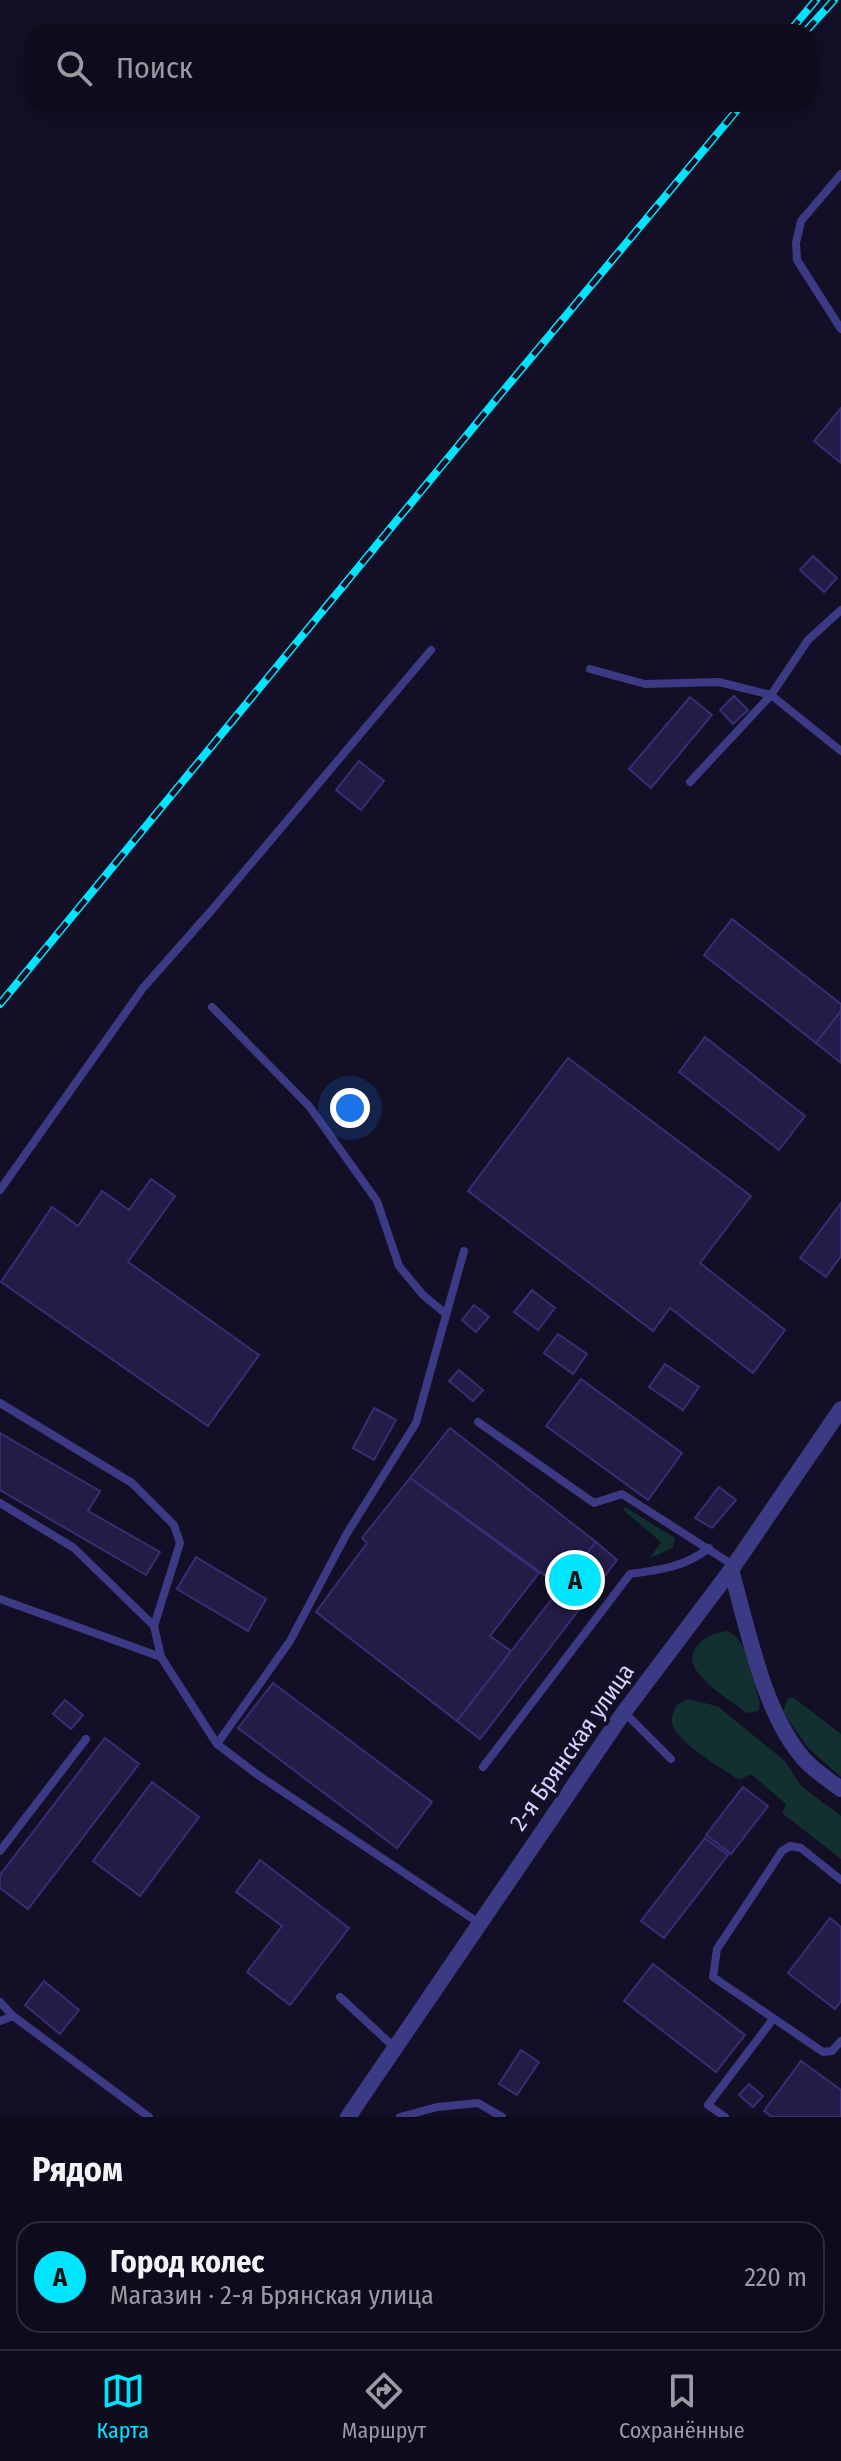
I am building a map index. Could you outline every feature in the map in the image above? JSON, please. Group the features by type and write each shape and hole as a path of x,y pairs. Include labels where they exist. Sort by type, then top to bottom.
{"street":[{"name":"2-я Брянская улица","path":"348,2117 624,1712 732,1567 841,1409"},
{"path":"732,1567 766,1688 781,1727 804,1760 841,1789"}],"lane":[{"path":"841,174 801,221 796,243 797,260 841,329"},
{"path":"690,782 771,695 808,640 841,610"},
{"path":"0,1190 143,988 431,650"},
{"path":"590,669 645,684 719,682 771,695 841,751"},
{"path":"212,1007 309,1106 377,1201 399,1266 423,1295 446,1314"},
{"path":"217,1744 290,1641 346,1535 416,1423 464,1251"},
{"path":"0,1403 132,1483 174,1525 180,1543 154,1626 161,1657 217,1744 258,1775 479,1923"},
{"path":"478,1422 594,1503 622,1494 709,1548 732,1567"},
{"path":"0,1503 74,1548 154,1626"},
{"path":"483,1767 630,1574 673,1568 695,1560 709,1548"},
{"path":"0,1599 161,1657"},
{"path":"624,1712 671,1759"},
{"path":"0,1851 86,1739"},
{"path":"841,1880 801,1848 790,1846 782,1851 717,1949 713,1977 823,2052 832,2051 841,2041"},
{"path":"340,1997 394,2047"},
{"path":"0,2002 13,2016 149,2117"},
{"path":"0,2021 13,2016"},
{"path":"725,2117 708,2105 773,2019"},
{"path":"400,2117 437,2107 478,2103 502,2117"}],"green space":[{"path":"625,1507 675,1538 673,1548 650,1558 661,1542 623,1510"},
{"path":"728,1631 742,1644 746,1653 760,1703 759,1711 747,1713 709,1685 695,1667 692,1658 698,1645 709,1636"},
{"path":"788,1698 794,1698 841,1734 841,1777 808,1748 783,1712"},
{"path":"687,1699 717,1706 785,1761 801,1786 841,1816 841,1859 782,1813 786,1804 751,1774 739,1780 682,1738 675,1730 672,1718 677,1705"}],"building":[{"path":"841,408 841,463 814,441"},
{"path":"813,556 837,578 824,592 800,570"},
{"path":"734,696 748,710 733,724 720,710"},
{"path":"690,697 712,715 651,788 629,769"},
{"path":"359,761 384,781 361,810 336,790"},
{"path":"732,919 841,1004 841,1011 816,1043 704,955"},
{"path":"841,1011 841,1063 816,1043"},
{"path":"705,1037 805,1116 779,1150 679,1072"},
{"path":"568,1058 751,1196 700,1263 785,1330 753,1373 670,1308 653,1331 468,1191"},
{"path":"151,1179 175,1196 128,1262 259,1355 208,1426 1,1282 52,1207 78,1226 102,1191 129,1210"},
{"path":"841,1203 841,1256 826,1277 800,1258"},
{"path":"532,1290 555,1308 538,1330 514,1312"},
{"path":"474,1305 489,1317 476,1332 462,1320"},
{"path":"558,1334 587,1354 573,1374 544,1353"},
{"path":"665,1364 699,1387 683,1410 649,1387"},
{"path":"459,1370 483,1390 473,1401 449,1381"},
{"path":"581,1379 682,1453 648,1500 546,1426"},
{"path":"374,1408 396,1420 374,1460 353,1448"},
{"path":"450,1428 596,1542 561,1587 410,1478"},
{"path":"0,1433 100,1491 88,1511 160,1552 146,1575 0,1490"},
{"path":"410,1478 539,1573 490,1636 511,1651 457,1721 316,1612 367,1543 362,1538"},
{"path":"719,1487 736,1500 712,1528 695,1518"},
{"path":"596,1542 617,1560 480,1739 457,1721"},
{"path":"196,1557 266,1599 248,1631 177,1589"},
{"path":"273,1683 432,1802 397,1848 238,1728"},
{"path":"65,1700 83,1715 71,1729 53,1714"},
{"path":"105,1738 139,1764 28,1909 0,1888 0,1875"},
{"path":"152,1782 199,1817 140,1896 93,1861"},
{"path":"743,1787 768,1806 731,1854 706,1835"},
{"path":"705,1838 728,1855 664,1938 641,1921"},
{"path":"260,1860 349,1928 290,2005 247,1972 282,1926 236,1892"},
{"path":"830,1918 841,1927 841,2001 835,2009 788,1973"},
{"path":"653,1964 745,2035 716,2072 624,2001"},
{"path":"44,1981 79,2010 60,2034 25,2005"},
{"path":"521,2050 539,2062 517,2095 499,2084"},
{"path":"801,2061 841,2090 841,2117 772,2117 764,2111"},
{"path":"749,2084 763,2096 753,2107 739,2095"}],"railway":[{"path":"796,24 816,0"},
{"path":"812,24 834,0"},
{"path":"0,1004 735,112"}],"place":[{"name":"Город колес","path":"575,1580"}]}
